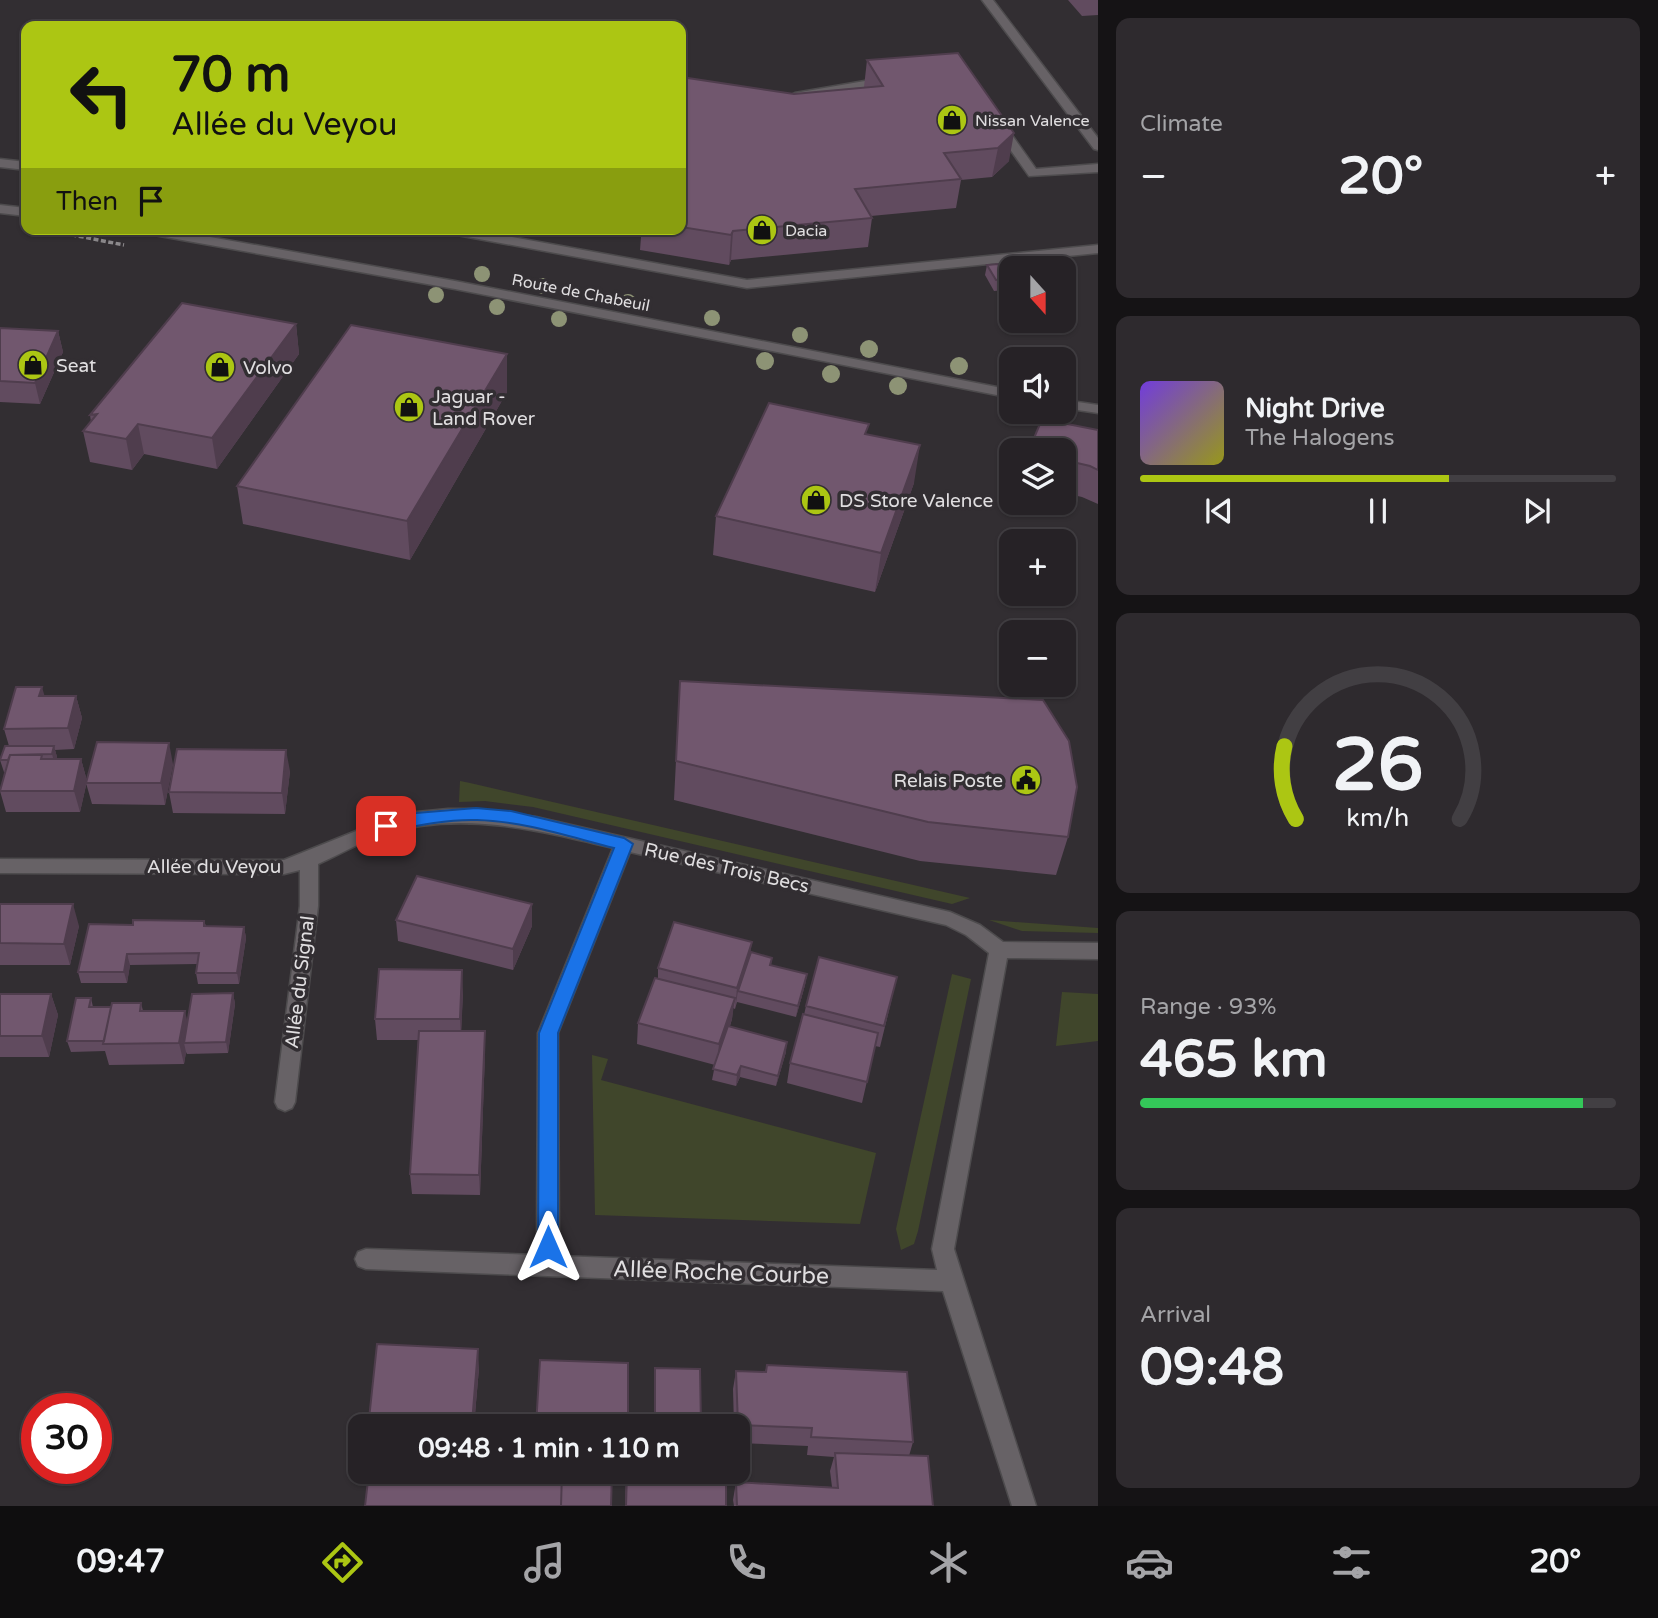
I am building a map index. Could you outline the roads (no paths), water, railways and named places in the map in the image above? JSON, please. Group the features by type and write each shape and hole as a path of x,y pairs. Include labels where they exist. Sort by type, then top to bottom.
{"street":[{"path":"987,0 1098,146"},
{"path":"776,100 866,81 908,78"},
{"path":"994,118 1033,173 1098,168"},
{"path":"0,163 21,165"},
{"path":"0,209 21,211"},
{"name":"Route de Chabeuil","path":"184,235 999,391"},
{"path":"478,235 747,285 1098,250"},
{"path":"1076,406 1098,411"},
{"name":"Allée du Veyou","path":"0,866 284,867 309,863 386,826 416,819 467,814 511,817 624,844"},
{"name":"Rue des Trois Becs","path":"548,1265 548,1033 624,844 950,919 974,930 999,950"},
{"name":"Allée du Signal","path":"285,1102 309,905 309,863"},
{"path":"1024,1506 943,1249 999,950 1098,951"},
{"name":"Allée Roche Courbe","path":"366,1259 951,1281"}],"place":[{"name":"Nissan Valence","path":"952,120"},
{"name":"Dacia","path":"762,230"},
{"name":"Seat","path":"33,365"},
{"name":"Volvo","path":"220,367"},
{"name":"Jaguar - Land Rover","path":"409,407"},
{"name":"DS Store Valence","path":"816,500"},
{"name":"Relais Poste","path":"1026,780"}]}
